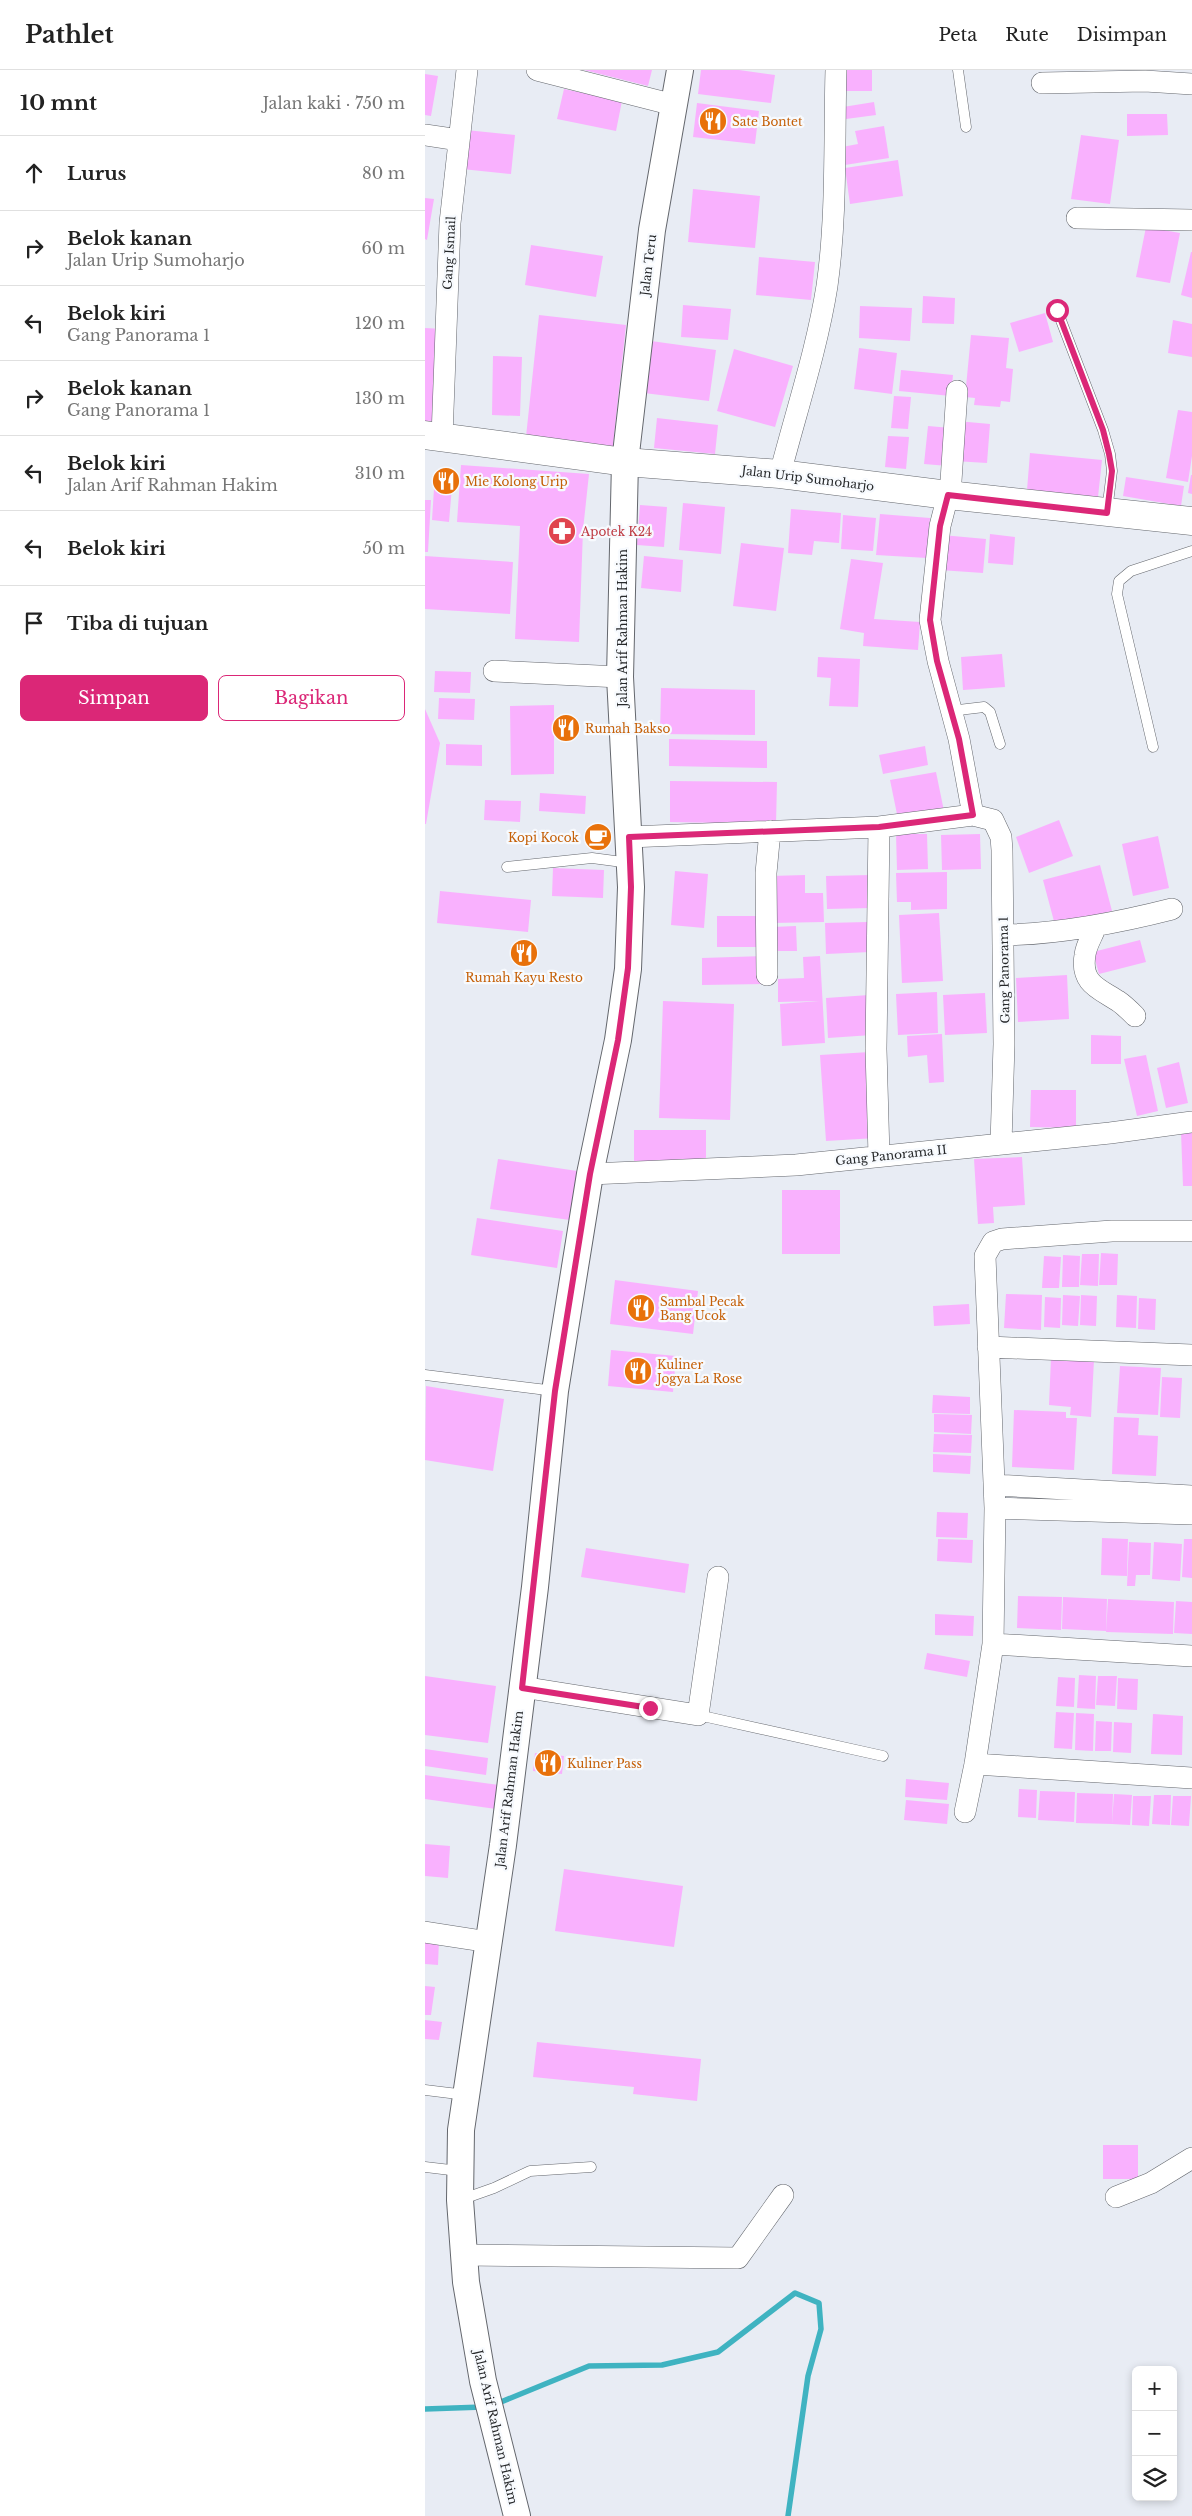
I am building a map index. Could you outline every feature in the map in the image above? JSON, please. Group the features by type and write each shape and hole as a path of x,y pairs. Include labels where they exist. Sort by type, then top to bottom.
{"main road":[{"name":"Jalan Urip Sumoharjo","path":"433,436 625,462 780,474 1018,503 1192,521"}],"street":[{"name":"Gang Ismail","path":"433,436 450,223 467,70"},
{"path":"537,70 674,105"},
{"name":"Jalan Teru","path":"625,462 652,230 680,70"},
{"path":"780,474 819,327 827,286 831,246 835,70"},
{"path":"1042,83 1136,81 1192,84"},
{"path":"425,135 459,140"},
{"path":"1077,218 1192,220"},
{"path":"957,391 949,495 940,526 930,620 950,711 959,739 973,815"},
{"name":"Jalan Arif Rahman Hakim","path":"517,2516 483,2381 464,2255 459,2171 465,2094 489,1942 522,1688 555,1391 590,1174 618,1040 628,968 630,863 619,677 625,462"},
{"path":"494,671 619,677"},
{"name":"Gang Panorama 1","path":"629,837 879,827 973,815 993,820 1001,837 1004,1044 1001,1144"},
{"path":"879,827 876,1049 879,1156"},
{"path":"767,975 766,873 770,831"},
{"path":"1003,935 1032,934 1096,926 1173,909"},
{"path":"1096,926 1085,954 1085,967 1089,980 1100,992 1119,1001 1135,1016"},
{"name":"Gang Panorama II","path":"590,1174 796,1165 1110,1133 1192,1122"},
{"path":"965,1812 975,1764 993,1644 995,1508 985,1256 993,1242 1061,1233 1192,1231"},
{"path":"988,1347 1192,1355"},
{"path":"994,1486 1192,1496"},
{"path":"995,1508 1192,1514"},
{"path":"522,1688 698,1715 718,1576"},
{"path":"993,1644 1192,1656"},
{"path":"975,1764 1192,1778"},
{"path":"425,1932 489,1942"},
{"path":"1116,2197 1151,2183 1192,2158"},
{"path":"464,2255 738,2258 783,2195"}],"lane":[{"path":"958,70 966,127"},
{"path":"1057,310 1100,420 1109,454 1112,471 1107,513"},
{"path":"1153,748 1117,594 1119,581 1131,571 1192,551"},
{"path":"950,711 984,707 990,712 1000,744"},
{"path":"507,867 592,858 630,863"},
{"path":"425,1375 555,1391"},
{"path":"698,1715 883,1756"},
{"path":"425,2090 465,2094"},
{"path":"425,2167 459,2171"},
{"path":"460,2200 494,2188 530,2171 591,2167"}],"building":[{"path":"584,70 652,70 648,86"},
{"path":"701,70 739,70 775,75 771,103 698,94"},
{"path":"845,70 872,70 872,91 845,91"},
{"path":"425,74 438,76 431,116 425,115"},
{"path":"564,89 622,101 616,131 557,119"},
{"path":"874,102 876,115 846,119 843,107"},
{"path":"697,103 759,111 755,144 693,137"},
{"path":"1127,114 1167,114 1168,135 1127,136"},
{"path":"884,126 889,158 845,165 842,147 858,144 855,131"},
{"path":"466,130 515,135 511,174 462,169"},
{"path":"1081,135 1119,140 1110,204 1071,199"},
{"path":"898,160 903,196 850,204 845,168"},
{"path":"693,189 760,196 755,248 688,242"},
{"path":"425,198 434,199 427,240 425,239"},
{"path":"1146,227 1180,233 1170,283 1136,277"},
{"path":"531,245 603,256 596,297 525,285"},
{"path":"1192,252 1192,298 1181,295"},
{"path":"759,257 815,262 811,300 756,295"},
{"path":"923,296 955,298 954,324 922,323"},
{"path":"683,305 731,309 728,340 681,337"},
{"path":"860,306 912,308 910,341 859,338"},
{"path":"1045,313 1053,342 1019,352 1010,323"},
{"path":"539,315 626,325 612,455 525,446"},
{"path":"1173,320 1192,324 1192,357 1168,353"},
{"path":"425,328 444,329 437,425 425,424"},
{"path":"971,335 1009,338 1006,368 1013,369 1010,402 1001,401 1000,407 974,405 975,398 965,397"},
{"path":"651,341 716,350 709,401 644,393"},
{"path":"859,348 897,353 892,394 854,389"},
{"path":"734,349 793,366 775,427 717,411"},
{"path":"493,356 522,357 520,416 492,415"},
{"path":"901,370 953,375 951,396 899,391"},
{"path":"894,396 911,397 908,429 891,428"},
{"path":"1178,410 1192,412 1192,456 1188,482 1166,478"},
{"path":"657,418 718,425 715,454 654,448"},
{"path":"957,421 990,424 987,463 954,461"},
{"path":"928,426 951,428 948,466 924,464"},
{"path":"888,436 909,437 906,469 885,467"},
{"path":"1030,453 1102,460 1098,497 1027,490"},
{"path":"461,465 589,474 583,530 579,642 515,639 520,526 457,522"},
{"path":"435,473 453,474 449,522 432,520"},
{"path":"1192,475 1192,494 1188,493"},
{"path":"1126,477 1184,486 1181,506 1123,496"},
{"path":"425,500 431,500 428,552 425,552"},
{"path":"683,503 725,507 721,554 679,550"},
{"path":"640,505 667,507 664,547 637,545"},
{"path":"791,509 841,513 839,543 814,541 812,555 788,553"},
{"path":"880,514 930,518 927,558 876,555"},
{"path":"843,515 876,518 873,551 841,549"},
{"path":"990,534 1015,537 1013,565 988,563"},
{"path":"942,535 986,539 983,573 940,570"},
{"path":"741,543 784,548 776,611 733,606"},
{"path":"425,556 513,562 510,614 425,609"},
{"path":"644,556 683,560 681,592 641,588"},
{"path":"851,559 883,563 874,619 920,622 918,650 863,646 864,633 840,629"},
{"path":"1002,654 1005,687 963,690 961,657"},
{"path":"818,657 860,659 858,707 829,706 831,678 817,677"},
{"path":"435,671 471,672 470,693 434,692"},
{"path":"661,688 755,690 755,735 660,734"},
{"path":"439,698 475,699 474,720 438,719"},
{"path":"554,705 554,774 511,775 510,706"},
{"path":"425,709 440,743 426,824 425,824"},
{"path":"669,739 767,741 767,768 669,766"},
{"path":"446,744 482,745 482,766 446,765"},
{"path":"925,746 928,765 883,774 879,755"},
{"path":"936,772 944,811 898,819 890,780"},
{"path":"670,781 777,782 776,824 670,822"},
{"path":"540,793 586,796 585,814 539,811"},
{"path":"485,800 521,801 520,822 484,820"},
{"path":"1059,820 1073,856 1029,873 1016,837"},
{"name":"Kopi Kocok","path":"587,830 611,832 610,843 586,841"},
{"path":"896,834 927,834 928,869 897,870"},
{"path":"980,834 981,869 942,870 941,835"},
{"path":"1158,836 1169,888 1133,896 1122,844"},
{"path":"1100,865 1112,911 1055,925 1043,880"},
{"path":"553,868 604,870 603,898 552,896"},
{"path":"675,871 708,874 704,928 671,925"},
{"path":"947,872 947,909 911,910 911,902 897,902 896,873"},
{"path":"805,875 805,893 823,893 824,922 772,923 771,876"},
{"path":"870,875 871,908 827,909 826,876"},
{"path":"440,891 531,900 528,932 437,923"},
{"path":"939,913 943,981 902,983 899,915"},
{"path":"717,916 758,916 758,947 717,947"},
{"path":"868,922 870,952 826,954 825,923"},
{"path":"796,926 797,951 773,951 772,927"},
{"path":"1140,940 1146,962 1099,974 1093,952"},
{"path":"764,956 765,984 702,985 702,958"},
{"path":"820,956 825,1043 782,1046 780,1004 819,1001 778,1002 778,979 804,978 803,957"},
{"path":"1067,975 1069,1019 1018,1022 1016,978"},
{"path":"937,992 938,1033 898,1035 896,994"},
{"path":"985,993 987,1033 945,1035 943,995"},
{"path":"869,995 872,1035 828,1038 826,998"},
{"path":"663,1001 734,1004 730,1120 659,1118"},
{"path":"942,1034 944,1082 929,1083 927,1055 908,1057 907,1036"},
{"path":"1091,1035 1121,1036 1121,1064 1091,1064"},
{"path":"870,1052 876,1138 826,1141 820,1055"},
{"path":"1146,1055 1158,1111 1137,1116 1124,1059"},
{"path":"1179,1062 1188,1103 1166,1108 1157,1068"},
{"path":"1031,1090 1076,1090 1076,1128 1030,1127"},
{"path":"634,1130 706,1130 706,1162 634,1161"},
{"path":"1181,1132 1192,1132 1192,1186 1183,1186"},
{"path":"1022,1157 1025,1205 993,1207 994,1223 978,1224 974,1159"},
{"path":"498,1159 577,1171 570,1220 490,1209"},
{"path":"782,1190 840,1190 840,1254 782,1254"},
{"path":"477,1218 563,1231 557,1268 471,1255"},
{"path":"1101,1253 1118,1254 1117,1285 1099,1285"},
{"path":"1082,1254 1099,1254 1098,1286 1080,1285"},
{"path":"1063,1255 1080,1256 1079,1287 1062,1287"},
{"path":"1044,1256 1061,1257 1059,1288 1042,1288"},
{"path":"615,1280 698,1291 693,1334 610,1324"},
{"path":"1006,1294 1042,1295 1041,1330 1004,1328"},
{"path":"1063,1295 1080,1296 1078,1326 1062,1325"},
{"path":"1081,1295 1097,1296 1096,1326 1080,1325"},
{"path":"1117,1295 1137,1296 1136,1328 1116,1327"},
{"path":"1045,1297 1061,1298 1060,1328 1044,1327"},
{"path":"1139,1298 1156,1299 1155,1330 1138,1329"},
{"path":"969,1304 970,1324 934,1326 933,1306"},
{"path":"611,1350 676,1356 673,1392 608,1386"},
{"path":"1051,1358 1094,1360 1091,1417 1070,1415 1071,1407 1049,1405"},
{"path":"1120,1366 1161,1368 1158,1415 1117,1413"},
{"path":"1162,1377 1182,1378 1180,1418 1160,1417"},
{"path":"426,1386 504,1399 493,1471 425,1460"},
{"path":"933,1395 970,1397 970,1414 932,1413"},
{"path":"1014,1410 1066,1412 1066,1418 1077,1418 1074,1470 1012,1467"},
{"path":"934,1414 972,1415 971,1434 934,1432"},
{"path":"1114,1417 1139,1418 1138,1435 1158,1436 1156,1476 1112,1474"},
{"path":"934,1434 972,1435 971,1453 933,1452"},
{"path":"933,1454 971,1456 970,1474 933,1472"},
{"path":"937,1512 968,1513 967,1538 936,1537"},
{"path":"1102,1538 1128,1539 1127,1576 1101,1575"},
{"path":"938,1539 973,1540 972,1563 937,1561"},
{"path":"1184,1539 1192,1539 1192,1578 1182,1577"},
{"path":"1129,1542 1151,1543 1150,1575 1136,1575 1135,1586 1127,1586"},
{"path":"1154,1542 1182,1544 1180,1581 1152,1579"},
{"path":"586,1548 689,1564 685,1593 581,1577"},
{"path":"1018,1596 1062,1597 1061,1630 1017,1628"},
{"path":"1063,1597 1107,1599 1106,1631 1062,1629"},
{"path":"1108,1599 1174,1602 1173,1634 1106,1632"},
{"path":"1176,1601 1192,1602 1192,1634 1174,1633"},
{"path":"935,1614 974,1616 973,1636 935,1635"},
{"path":"927,1653 970,1661 967,1677 924,1669"},
{"path":"1079,1675 1096,1676 1095,1709 1077,1708"},
{"path":"425,1676 496,1686 488,1743 425,1735"},
{"path":"1098,1676 1117,1676 1115,1706 1096,1705"},
{"path":"1058,1677 1075,1678 1074,1707 1056,1706"},
{"path":"1118,1678 1138,1679 1137,1710 1117,1709"},
{"path":"1056,1712 1074,1713 1072,1749 1054,1748"},
{"path":"1076,1713 1094,1714 1093,1751 1075,1750"},
{"path":"1153,1714 1183,1716 1182,1755 1151,1754"},
{"path":"1096,1721 1112,1722 1111,1751 1095,1751"},
{"path":"1114,1722 1132,1723 1131,1753 1113,1752"},
{"path":"425,1749 488,1758 486,1775 425,1766"},
{"name":"Kuliner Pass","path":"535,1753 564,1756 562,1774 533,1771"},
{"path":"425,1775 499,1785 496,1809 425,1799"},
{"path":"906,1779 949,1783 947,1800 905,1797"},
{"path":"1019,1789 1037,1790 1036,1818 1018,1817"},
{"path":"1040,1791 1075,1792 1074,1822 1038,1820"},
{"path":"1077,1793 1113,1794 1112,1824 1076,1823"},
{"path":"1114,1794 1132,1795 1130,1825 1112,1824"},
{"path":"1154,1795 1171,1795 1170,1825 1152,1824"},
{"path":"1133,1796 1151,1796 1149,1826 1132,1825"},
{"path":"1173,1796 1191,1796 1189,1826 1171,1825"},
{"path":"906,1800 949,1804 947,1824 904,1820"},
{"path":"425,1844 450,1846 448,1878 425,1876"},
{"path":"564,1869 683,1886 674,1947 555,1931"},
{"path":"425,1938 439,1939 438,1965 425,1964"},
{"path":"425,1986 435,1987 431,2015 425,2015"},
{"path":"425,2020 442,2022 439,2040 425,2039"},
{"path":"537,2042 701,2059 697,2101 633,2094 634,2087 533,2077"},
{"path":"1103,2145 1138,2145 1138,2179 1103,2179"}],"waterway":[{"path":"496,2404 589,2366 662,2365 718,2352 795,2293 819,2303 821,2329 808,2376 788,2516"},
{"path":"425,2409 483,2407"}],"place":[{"name":"Sate Bontet","path":"713,121"},
{"name":"Mie Kolong Urip","path":"446,481"},
{"name":"Apotek K24","path":"562,531"},
{"name":"Rumah Bakso","path":"566,728"},
{"name":"Kopi Kocok","path":"598,837"},
{"name":"Rumah Kayu Resto","path":"524,953"},
{"name":"Sambal Pecak Bang Ucok","path":"641,1308"},
{"name":"Kuliner Jogya La Rose","path":"638,1371"},
{"name":"Kuliner Pass","path":"548,1763"}],"route":[{"path":"650,1708 522,1688 535,1587 555,1391 590,1174 618,1040 628,968 631,887 629,837 879,827 973,815 959,739 937,661 930,620 940,526 948,495 1107,513 1112,471 1109,454 1103,430 1077,357 1057,310"}]}
